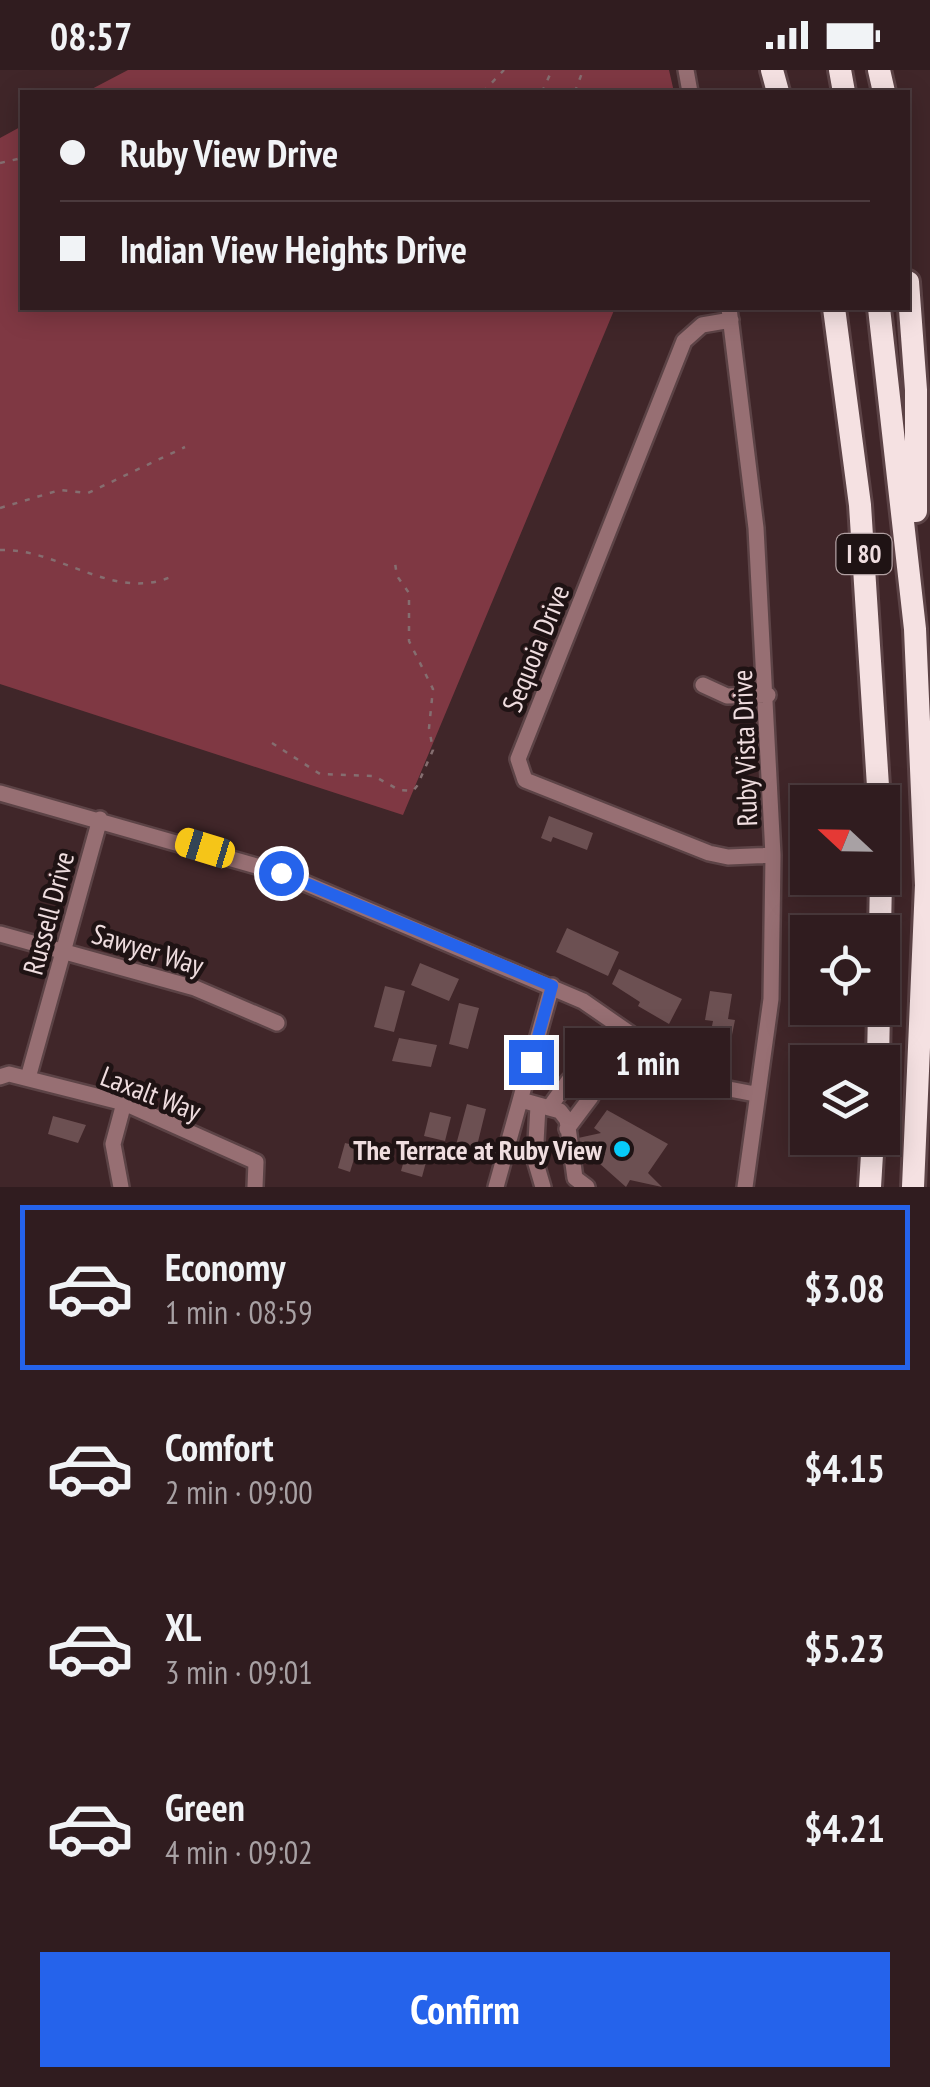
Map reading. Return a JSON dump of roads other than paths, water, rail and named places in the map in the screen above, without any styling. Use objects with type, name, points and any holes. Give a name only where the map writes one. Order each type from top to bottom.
[{"type":"highway","points":[[910,309],[916,390],[915,629]]},
{"type":"highway","name":"I 80","points":[[834,310],[860,505],[878,785]]},
{"type":"highway","name":"I 80","points":[[879,310],[915,629],[926,884],[912,1187]]},
{"type":"highway","points":[[870,1187],[872,1155]]},
{"type":"street","name":"Ruby Vista Drive","points":[[730,314],[756,528],[768,695],[773,855],[770,999],[745,1187]]},
{"type":"street","name":"Sequoia Drive","points":[[730,314],[702,325],[684,341],[518,758],[518,770],[525,780],[709,853],[773,855]]},
{"type":"street","points":[[702,685],[727,696],[768,695]]},
{"type":"street","points":[[0,793],[281,873],[597,1008],[702,1084],[755,1094]]},
{"type":"street","name":"Russell Drive","points":[[28,1078],[100,819]]},
{"type":"street","name":"Sawyer Way","points":[[0,934],[195,988],[277,1023]]},
{"type":"street","points":[[496,1187],[552,986]]},
{"type":"street","name":"Laxalt Way","points":[[0,1077],[28,1078],[124,1103],[256,1162],[255,1187]]},
{"type":"street","points":[[543,1187],[535,1160],[543,1107],[569,1080],[591,1098],[568,1129]]},
{"type":"street","points":[[520,1100],[560,1111],[568,1129],[575,1178],[587,1187]]},
{"type":"street","points":[[121,1187],[114,1144],[124,1103]]},
{"type":"place","name":"The Terrace at Ruby View","points":[[622,1149]]}]
